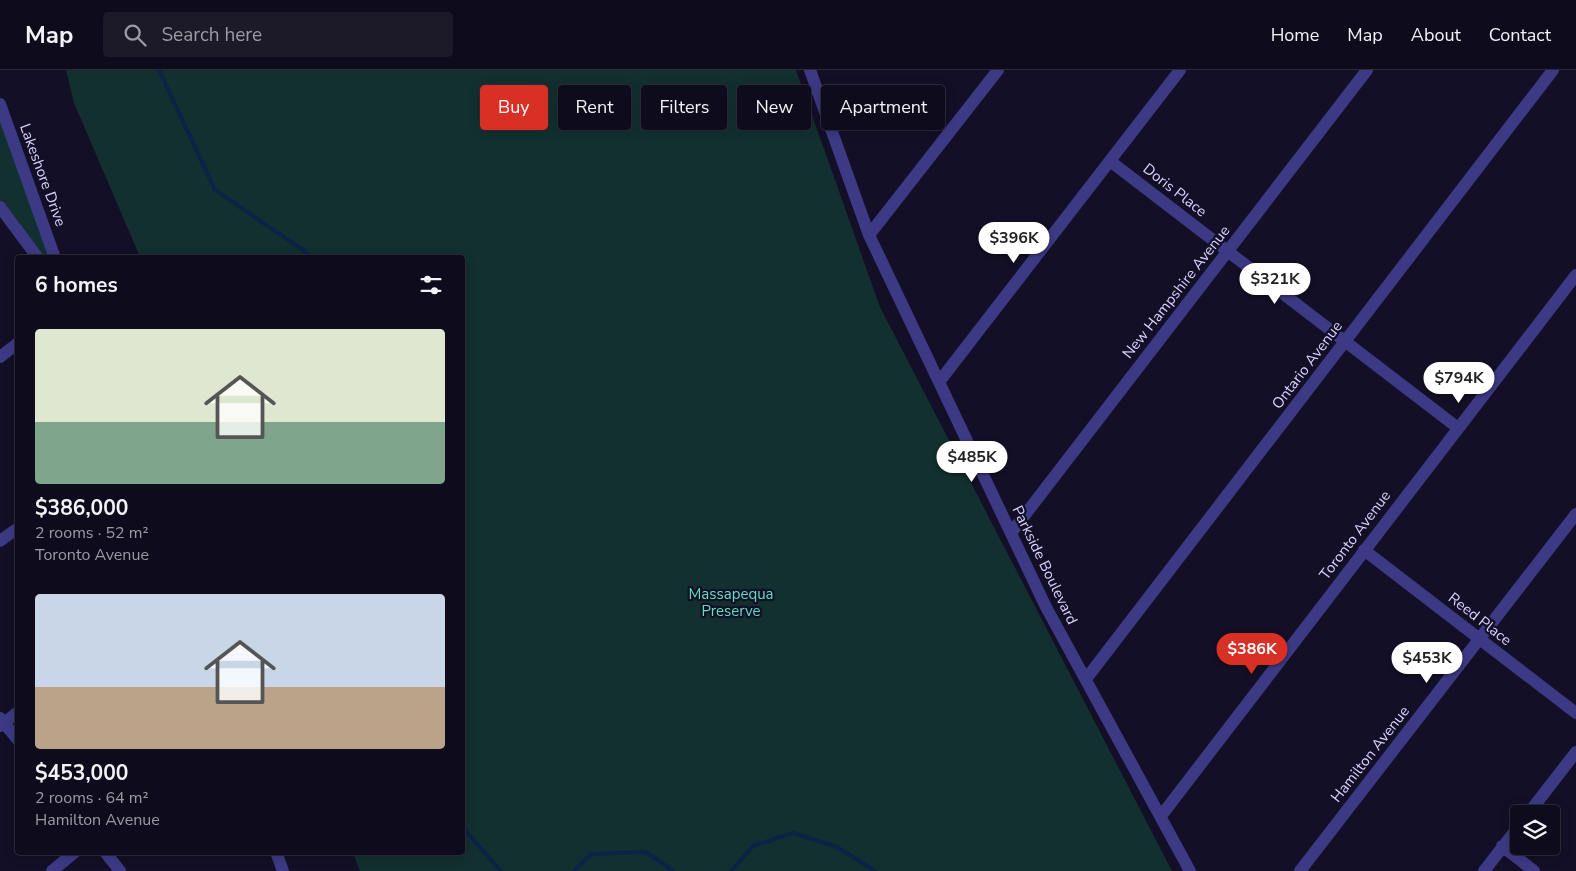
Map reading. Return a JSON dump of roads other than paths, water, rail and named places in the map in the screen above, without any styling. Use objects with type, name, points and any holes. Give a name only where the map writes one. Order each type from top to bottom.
[{"type":"street","points":[[870,235],[998,70]]},
{"type":"street","points":[[939,382],[1180,70]]},
{"type":"street","name":"New Hampshire Avenue","points":[[1011,533],[1367,70]]},
{"type":"street","name":"Ontario Avenue","points":[[1086,679],[1553,70]]},
{"type":"street","name":"Parkside Boulevard","points":[[813,72],[870,235],[939,382],[1046,606],[1190,871]]},
{"type":"street","name":"Lakeshore Drive","points":[[0,104],[54,255]]},
{"type":"street","name":"Doris Place","points":[[1110,161],[1458,428]]},
{"type":"street","points":[[0,208],[36,255]]},
{"type":"street","name":"Toronto Avenue","points":[[1161,816],[1576,275]]},
{"type":"street","points":[[0,357],[15,345]]},
{"type":"street","name":"Hamilton Avenue","points":[[1300,871],[1576,514]]},
{"type":"street","points":[[0,541],[15,530]]},
{"type":"street","name":"Reed Place","points":[[1364,550],[1576,713]]},
{"type":"street","points":[[15,714],[1,722],[15,737]]},
{"type":"street","points":[[1535,805],[1576,752]]},
{"type":"street","points":[[1484,871],[1510,837]]},
{"type":"street","points":[[1502,846],[1534,871]]},
{"type":"street","points":[[52,871],[71,855]]},
{"type":"street","points":[[107,855],[120,871]]},
{"type":"street","points":[[277,855],[283,871]]},
{"type":"waterway","points":[[159,70],[215,190],[308,255]]},
{"type":"waterway","points":[[465,830],[501,871]]},
{"type":"waterway","points":[[731,871],[753,846],[793,833],[837,847],[875,871]]},
{"type":"waterway","points":[[574,871],[591,854],[646,852],[673,871]]},
{"type":"park label","name":"Massapequa Preserve","points":[[731,602]]}]
